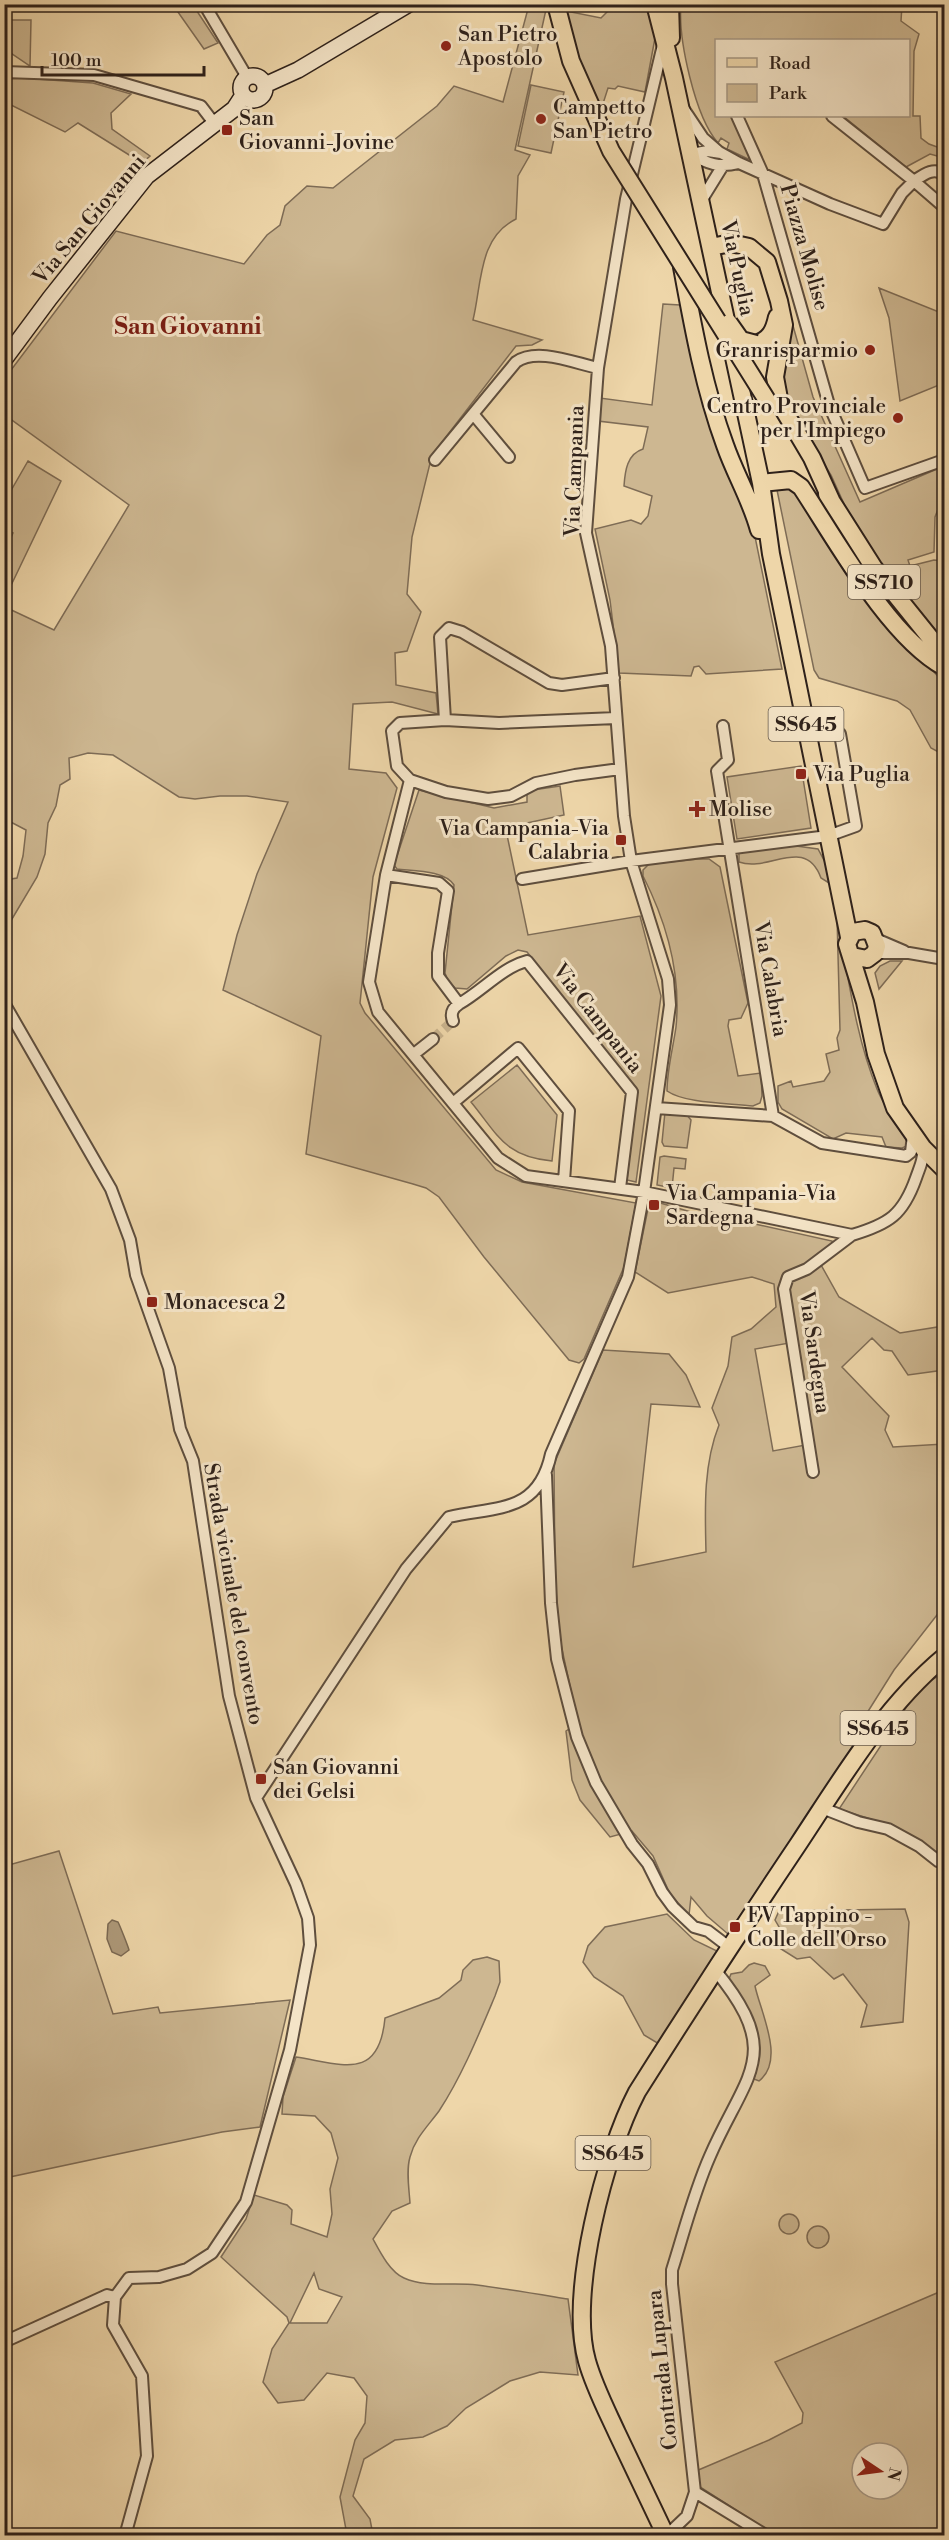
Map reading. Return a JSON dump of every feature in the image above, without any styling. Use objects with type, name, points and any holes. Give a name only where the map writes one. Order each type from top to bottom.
[{"type":"main road","points":[[265,85],[298,70],[409,4]]},
{"type":"main road","name":"SS710","points":[[556,4],[571,61],[611,151],[873,568],[945,655]]},
{"type":"main road","name":"Via Puglia","points":[[655,4],[680,103],[761,483],[771,554],[828,836],[842,894],[849,937],[847,944],[867,947]]},
{"type":"main road","points":[[670,4],[674,78]]},
{"type":"main road","points":[[256,76],[265,85],[266,90],[260,98],[251,100],[243,95],[241,86],[247,77],[256,76]]},
{"type":"main road","name":"Via San Giovanni","points":[[5,359],[50,298],[147,176],[234,108],[243,95]]},
{"type":"main road","points":[[711,248],[731,243],[749,247],[767,262],[784,325],[775,377],[780,404],[812,458],[832,502]]},
{"type":"main road","points":[[682,267],[708,295],[741,340],[756,344],[773,333],[779,301]]},
{"type":"main road","points":[[682,267],[713,408],[725,446],[754,511],[761,540],[771,554]]},
{"type":"main road","points":[[761,483],[791,480],[801,487],[858,576],[890,618],[928,658],[945,667]]},
{"type":"main road","name":"Via Puglia","points":[[842,894],[867,947],[865,1002],[876,1054],[888,1090],[895,1108],[918,1142],[945,1169]]},
{"type":"main road","name":"Via Puglia","points":[[888,1090],[926,1140],[945,1158]]},
{"type":"main road","name":"SS645","points":[[666,2535],[596,2388],[586,2360],[580,2312],[595,2219],[624,2117],[637,2092],[729,1947],[879,1725],[917,1680],[945,1657]]},
{"type":"street","points":[[204,4],[247,77]]},
{"type":"street","name":"Via Campania","points":[[546,1475],[551,1454],[628,1277],[657,1108],[670,1005],[668,979],[631,861],[624,816],[611,646],[586,532],[598,368],[622,216],[663,41]]},
{"type":"street","points":[[4,72],[94,75],[201,106],[214,123]]},
{"type":"street","points":[[652,91],[662,81],[674,78]]},
{"type":"street","name":"Piazza Molise","points":[[680,103],[704,138],[721,153],[739,164],[830,204],[883,224],[902,193],[914,181]]},
{"type":"street","name":"Piazza Molise","points":[[737,117],[764,174],[830,405],[865,488],[945,460]]},
{"type":"street","points":[[833,117],[945,207]]},
{"type":"street","points":[[691,154],[708,151],[721,153]]},
{"type":"street","points":[[691,154],[710,165],[722,167],[739,164]]},
{"type":"street","points":[[701,201],[722,167]]},
{"type":"street","points":[[914,181],[932,171],[941,171],[945,175]]},
{"type":"street","points":[[435,460],[516,362],[525,356],[537,355],[598,368]]},
{"type":"street","points":[[474,415],[509,457]]},
{"type":"street","points":[[445,720],[440,637],[448,628],[462,632],[549,683],[562,685],[614,678]]},
{"type":"street","points":[[616,718],[500,723],[445,720],[400,723],[392,731],[397,766],[410,780],[446,792],[488,799],[510,796],[536,783],[620,769]]},
{"type":"street","points":[[522,879],[631,861],[828,836],[856,826],[840,734],[805,720]]},
{"type":"street","name":"Via Calabria","points":[[723,726],[728,760],[717,771],[728,849],[774,1116]]},
{"type":"street","points":[[410,780],[386,875],[369,982],[378,1012],[498,1158],[526,1176],[644,1192]]},
{"type":"street","points":[[386,875],[439,883],[448,891],[438,953],[438,976],[459,1004],[454,1007],[451,1016],[453,1021]]},
{"type":"street","points":[[867,947],[945,959]]},
{"type":"street","name":"Via Campania","points":[[459,1004],[477,994],[517,963],[527,961],[632,1092],[620,1188]]},
{"type":"street","name":"Strada vicinale del convento","points":[[4,1003],[111,1189],[130,1240],[136,1275],[170,1368],[180,1429],[193,1461],[229,1696],[256,1798],[296,1884],[308,1918],[310,1944],[287,2061],[246,2202],[212,2253],[187,2269],[159,2277],[129,2278],[115,2297]]},
{"type":"street","points":[[414,1054],[433,1039]]},
{"type":"street","points":[[453,1103],[518,1048],[569,1111],[564,1181]]},
{"type":"street","points":[[657,1108],[774,1116],[822,1143],[906,1156],[918,1142],[919,1135],[909,1119]]},
{"type":"street","name":"Via Sardegna","points":[[917,1176],[918,1142]]},
{"type":"street","name":"Via Sardegna","points":[[813,1472],[784,1289],[788,1277],[807,1269],[852,1235],[882,1226],[900,1211],[910,1194],[923,1159],[918,1142]]},
{"type":"street","points":[[917,1176],[930,1162],[945,1169]]},
{"type":"street","name":"Via Sardegna","points":[[644,1192],[852,1235]]},
{"type":"street","points":[[256,1798],[406,1569],[449,1517],[496,1510],[520,1501],[546,1475]]},
{"type":"street","points":[[546,1475],[550,1603],[557,1659],[577,1737],[596,1783],[632,1844],[648,1864],[662,1892],[694,1927],[708,1931],[729,1947]]},
{"type":"street","points":[[822,1808],[858,1822],[888,1829],[919,1846],[938,1861],[945,1863]]},
{"type":"street","name":"Contrada Lupara","points":[[695,2492],[672,2270],[709,2158],[745,2089],[754,2060],[750,2026],[744,2011],[737,1997],[715,1970]]},
{"type":"street","points":[[4,2342],[107,2295],[115,2297],[114,2325],[142,2376],[147,2456],[125,2535]]},
{"type":"street","points":[[666,2535],[687,2516],[695,2492],[767,2535]]},
{"type":"green space","points":[[173,5],[193,5],[218,43],[204,49]]},
{"type":"green space","points":[[529,5],[547,5],[515,150],[530,155],[518,176],[516,219],[504,227],[488,250],[473,320],[542,340],[532,345],[516,346],[432,455],[412,537],[407,594],[421,612],[407,651],[395,653],[396,685],[436,693],[438,714],[392,702],[353,704],[349,769],[386,773],[397,788],[373,877],[360,1003],[365,1013],[496,1170],[522,1182],[636,1203],[624,1267],[584,1359],[579,1363],[569,1360],[484,1257],[439,1197],[426,1188],[306,1154],[321,1036],[223,990],[237,935],[257,874],[288,802],[247,796],[195,799],[179,797],[113,755],[88,753],[69,758],[70,779],[60,785],[56,806],[48,823],[45,854],[37,877],[9,924],[5,914],[5,880],[17,878],[23,856],[26,830],[5,819],[5,607],[54,630],[129,505],[5,415],[5,378],[116,231],[244,264],[267,235],[280,225],[285,206],[307,186],[333,188],[437,106],[454,86],[503,102]]},
{"type":"green space","points":[[614,5],[648,5],[655,38],[645,92],[618,86],[615,89],[608,88],[600,113],[551,8],[601,18]]},
{"type":"green space","points":[[681,5],[902,5],[901,21],[919,34],[914,51],[913,116],[920,116],[921,138],[940,148],[941,157],[930,154],[906,167],[844,117],[910,117],[910,39],[715,39],[715,117],[731,117],[750,155],[748,159],[727,149],[729,143],[721,138],[718,143],[710,131],[695,97],[685,57]]},
{"type":"green space","points":[[5,20],[31,20],[30,66],[5,49]]},
{"type":"green space","points":[[5,79],[93,83],[131,94],[111,113],[112,129],[150,156],[142,163],[78,123],[65,132],[5,102]]},
{"type":"green space","name":"Campetto San Pietro","points":[[531,85],[564,92],[551,153],[518,146]]},
{"type":"green space","points":[[879,288],[944,314],[944,383],[900,401],[889,318]]},
{"type":"green space","points":[[663,304],[680,305],[751,517],[782,669],[706,674],[699,666],[694,667],[691,676],[619,673],[610,600],[595,529],[631,520],[641,524],[648,516],[652,496],[624,486],[630,459],[643,449],[648,427],[598,421],[600,398],[652,405]]},
{"type":"green space","points":[[790,315],[813,397],[860,502],[944,466],[944,494],[935,517],[934,552],[908,560],[910,566],[934,560],[942,561],[944,564],[944,640],[887,574],[845,506],[831,475],[788,407],[780,381]]},
{"type":"green space","points":[[28,461],[61,481],[5,598],[5,541],[9,542],[13,533],[5,530],[5,501]]},
{"type":"green space","points":[[789,487],[800,496],[805,509],[850,580],[944,683],[944,755],[931,748],[910,710],[897,701],[819,678],[814,670],[777,490]]},
{"type":"green space","points":[[801,766],[811,828],[737,839],[727,777]]},
{"type":"green space","points":[[560,786],[564,815],[509,827],[507,835],[528,935],[640,916],[661,996],[636,1182],[627,1180],[636,1090],[527,952],[518,950],[506,956],[467,989],[455,988],[448,981],[445,973],[454,885],[444,876],[397,869],[394,865],[419,790],[494,808],[527,802],[527,794],[533,790]]},
{"type":"green space","points":[[789,845],[818,849],[826,864],[829,883],[821,878],[814,865],[806,859],[796,857],[750,864],[739,862],[739,853]]},
{"type":"green space","points":[[709,859],[720,867],[748,1003],[741,1018],[729,1020],[728,1026],[738,1076],[761,1073],[762,1096],[760,1103],[753,1106],[696,1101],[667,1091],[676,1027],[674,969],[665,931],[643,876],[643,870],[649,864]]},
{"type":"green space","points":[[837,917],[863,1047],[880,1096],[908,1141],[907,1146],[902,1148],[886,1147],[882,1137],[846,1133],[833,1139],[782,1109],[778,1102],[778,1086],[791,1081],[793,1087],[824,1081],[830,1072],[826,1054],[839,1050],[837,1038],[840,1030]]},
{"type":"green space","points":[[890,961],[902,961],[879,989],[875,973],[880,966]]},
{"type":"green space","points":[[517,1065],[557,1115],[552,1161],[523,1155],[513,1149],[496,1134],[471,1102]]},
{"type":"green space","points":[[665,1112],[686,1114],[691,1120],[687,1148],[664,1146],[662,1142]]},
{"type":"green space","points":[[660,1157],[686,1159],[685,1169],[674,1168],[672,1188],[657,1185]]},
{"type":"green space","points":[[657,1202],[718,1220],[723,1217],[832,1241],[832,1245],[816,1256],[839,1297],[900,1333],[944,1326],[944,1370],[908,1375],[892,1351],[884,1350],[872,1338],[842,1367],[889,1416],[885,1430],[893,1447],[944,1444],[944,1606],[894,1670],[867,1713],[869,1722],[728,1934],[707,1916],[691,1897],[689,1915],[670,1894],[653,1856],[632,1831],[610,1837],[580,1800],[572,1780],[566,1731],[578,1723],[560,1640],[555,1579],[554,1464],[603,1350],[669,1354],[686,1375],[700,1407],[651,1404],[633,1567],[706,1552],[705,1504],[708,1472],[719,1425],[712,1408],[728,1366],[732,1337],[751,1329],[776,1307],[774,1284],[752,1277],[668,1293],[635,1272],[649,1204]],"holes":[[[789,1343],[806,1445],[773,1451],[755,1349]]]},
{"type":"green space","points":[[944,1672],[944,1857],[886,1824],[839,1809],[911,1700],[924,1685]]},
{"type":"green space","points":[[59,1851],[113,2014],[158,2007],[160,2013],[290,2000],[260,2127],[222,2132],[5,2178],[5,1866]]},
{"type":"green space","points":[[905,1909],[909,1922],[903,2022],[861,2027],[867,2005],[843,1974],[834,1979],[810,1957],[797,1959],[778,1947],[779,1927],[775,1920],[779,1911]]},
{"type":"green space","points":[[667,1914],[694,1940],[717,1951],[659,2044],[644,2035],[623,1996],[594,1977],[583,1962],[588,1946],[605,1927]]},
{"type":"green space","points":[[487,1957],[499,1961],[500,1982],[495,1996],[455,2084],[412,2150],[408,2168],[410,2203],[392,2211],[373,2239],[394,2271],[412,2281],[430,2284],[477,2285],[568,2299],[578,2375],[540,2372],[510,2381],[466,2408],[447,2426],[423,2437],[395,2440],[364,2459],[353,2496],[370,2519],[373,2535],[347,2535],[340,2497],[355,2440],[365,2423],[367,2396],[354,2378],[327,2373],[304,2400],[278,2403],[263,2382],[272,2349],[289,2323],[287,2317],[221,2257],[246,2219],[254,2195],[287,2205],[292,2210],[291,2224],[327,2237],[332,2214],[330,2189],[338,2158],[331,2133],[315,2116],[282,2114],[283,2097],[296,2057],[343,2065],[366,2060],[375,2052],[381,2038],[385,2018],[439,1998],[461,1980],[463,1970],[473,1960]],"holes":[[[314,2273],[319,2289],[342,2297],[327,2323],[290,2323]]]},
{"type":"green space","points":[[754,1963],[765,1966],[770,1975],[755,1986],[771,2048],[767,2072],[759,2081],[754,2079],[759,2061],[759,2040],[748,2013],[729,1979],[731,1974],[742,1972]]},
{"type":"green space","points":[[789,2214],[796,2217],[799,2224],[796,2231],[789,2234],[782,2231],[779,2224],[782,2217]]},
{"type":"green space","points":[[818,2226],[826,2229],[829,2237],[826,2245],[818,2248],[810,2245],[807,2237],[810,2229]]},
{"type":"green space","points":[[944,2290],[944,2535],[775,2535],[700,2487],[696,2471],[769,2440],[802,2423],[803,2413],[775,2362]]},
{"type":"shaded area","points":[[112,1920],[118,1922],[129,1950],[121,1956],[112,1952],[107,1939],[108,1924]]},
{"type":"tunnel","points":[[433,1039],[453,1021]]},
{"type":"place","name":"San Pietro Apostolo","points":[[446,46]]},
{"type":"place","name":"Campetto San Pietro","points":[[541,119]]},
{"type":"place","name":"San Giovanni-Jovine","points":[[227,130]]},
{"type":"place","name":"Granrisparmio","points":[[870,350]]},
{"type":"place","name":"Centro Provinciale per l'Impiego","points":[[898,418]]},
{"type":"place","name":"Via Puglia","points":[[801,774]]},
{"type":"place","name":"Molise","points":[[697,809]]},
{"type":"place","name":"Via Campania-Via Calabria","points":[[621,840]]},
{"type":"place","name":"Via Campania-Via Sardegna","points":[[654,1205]]},
{"type":"place","name":"Monacesca 2","points":[[152,1302]]},
{"type":"place","name":"San Giovanni dei Gelsi","points":[[261,1779]]},
{"type":"place","name":"FV Tappino - Colle dell'Orso","points":[[735,1927]]},
{"type":"district","name":"San Giovanni","points":[[188,326]]}]
